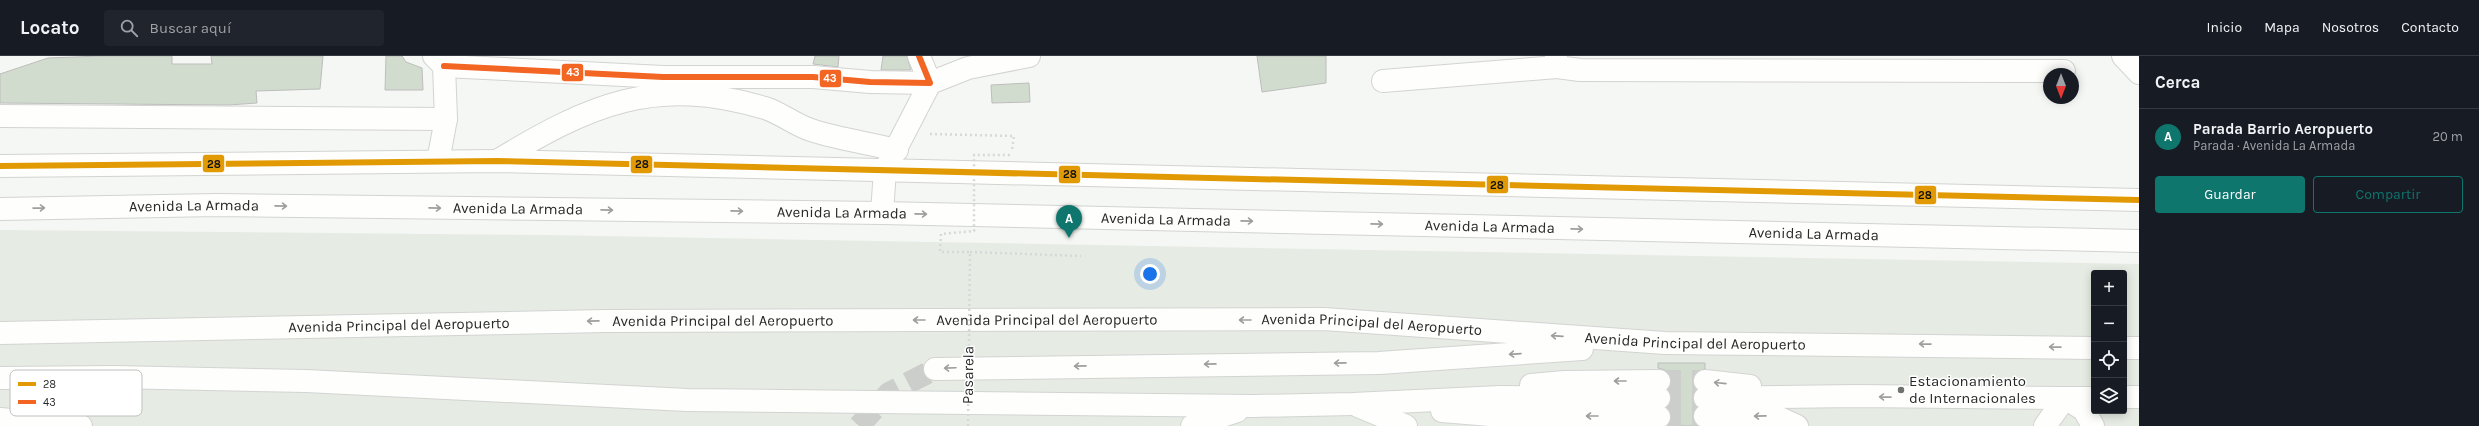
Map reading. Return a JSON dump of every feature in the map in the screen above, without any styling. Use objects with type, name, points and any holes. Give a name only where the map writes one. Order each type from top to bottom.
[{"type":"main road","points":[[882,213],[885,170],[930,83],[919,56]]},
{"type":"main road","points":[[438,161],[446,119],[439,61],[663,76],[813,76],[870,82],[930,83],[968,68],[1029,56]]},
{"type":"main road","points":[[2123,56],[2139,73]]},
{"type":"main road","points":[[1383,81],[1556,61],[1580,70],[2043,71]]},
{"type":"main road","points":[[497,162],[550,129],[576,118],[621,101],[663,94],[694,93],[725,98],[766,108],[810,130],[900,141]]},
{"type":"main road","points":[[0,116],[446,119]]},
{"type":"main road","points":[[0,166],[438,161],[885,170],[2139,200]]},
{"type":"main road","name":"Avenida La Armada","points":[[0,209],[217,205],[882,213],[2139,241]]},
{"type":"main road","name":"Avenida Principal del Aeropuerto","points":[[0,333],[605,321],[1324,320],[1665,343],[2091,348]]},
{"type":"main road","points":[[935,369],[1379,363],[1665,343]]},
{"type":"main road","points":[[2127,348],[2139,348]]},
{"type":"main road","points":[[0,378],[10,378]]},
{"type":"main road","points":[[142,378],[306,381],[687,400],[1253,406],[1353,404],[1564,382],[1658,399],[1502,416],[1353,404]]},
{"type":"main road","points":[[1797,426],[1773,416],[1705,399],[1856,396],[2091,398]]},
{"type":"main road","points":[[2127,398],[2139,397]]},
{"type":"main road","points":[[2045,426],[2065,398]]},
{"type":"main road","points":[[2065,398],[2084,410],[2093,426]]},
{"type":"main road","points":[[1353,404],[1406,426]]},
{"type":"main road","points":[[1353,404],[1483,426]]},
{"type":"main road","points":[[1192,426],[1253,406]]},
{"type":"main road","points":[[0,419],[81,426]]},
{"type":"path","points":[[900,141],[1014,136],[1012,155],[974,155],[974,231],[941,234],[940,252],[1081,256]]},
{"type":"path","name":"Pasarela","points":[[968,426],[970,252]]},
{"type":"shaded area","points":[[0,230],[548,235],[2139,264],[2139,426],[0,426]]},
{"type":"building","points":[[172,56],[172,64],[212,64],[211,56],[323,56],[320,89],[256,91],[257,103],[229,105],[0,103],[0,74],[48,58]]},
{"type":"building","points":[[386,56],[402,56],[406,62],[422,68],[423,90],[385,90]]},
{"type":"building","points":[[815,56],[839,56],[838,67],[813,64]]},
{"type":"building","points":[[883,56],[907,56],[911,70],[881,70]]},
{"type":"building","points":[[1257,56],[1326,56],[1326,83],[1262,92]]},
{"type":"building","points":[[1029,83],[1030,102],[992,103],[991,85]]},
{"type":"building","points":[[1658,363],[1705,363],[1705,369],[1695,373],[1693,380],[1696,390],[1693,399],[1697,407],[1693,417],[1698,426],[1667,426],[1671,417],[1667,407],[1671,398],[1668,390],[1671,380],[1665,370],[1658,368]]},
{"type":"tunnel","points":[[859,426],[889,393],[935,369]]},
{"type":"tunnel","points":[[1659,381],[1705,381]]},
{"type":"tunnel","points":[[1659,398],[1705,398]]},
{"type":"tunnel","points":[[1659,417],[1705,416]]},
{"type":"transit line","name":"43","points":[[444,66],[663,77],[813,77],[870,82],[930,83],[919,56]]},
{"type":"transit line","name":"28","points":[[0,166],[497,161],[2139,200]]},
{"type":"place","name":"Parada Barrio Aeropuerto","points":[[1069,238]]},
{"type":"place","name":"Estacionamiento de Internacionales","points":[[1901,390]]}]
